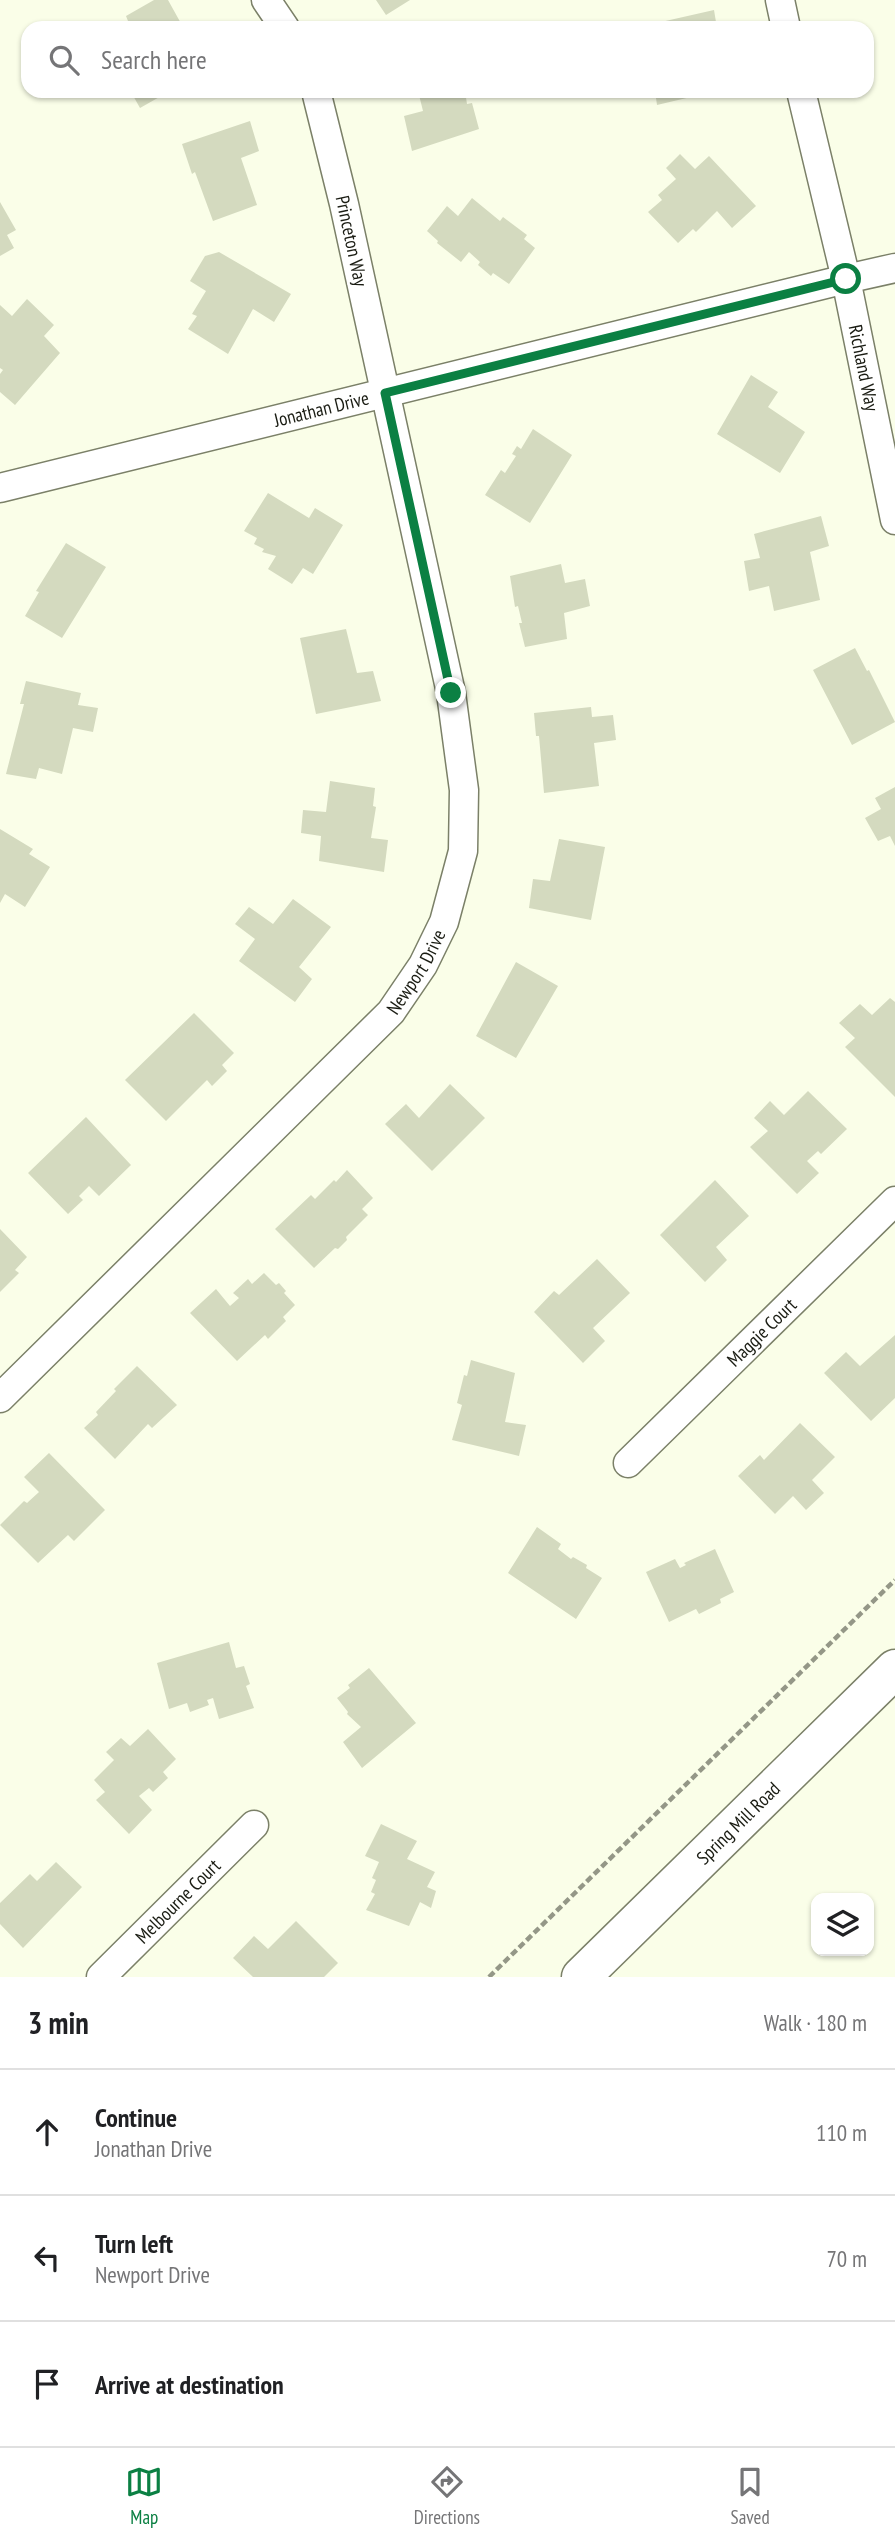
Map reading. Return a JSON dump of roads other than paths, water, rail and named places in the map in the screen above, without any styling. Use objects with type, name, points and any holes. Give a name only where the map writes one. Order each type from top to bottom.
[{"type":"street","points":[[266,0],[280,21]]},
{"type":"street","points":[[780,0],[784,21]]},
{"type":"street","name":"Princeton Way","points":[[318,98],[385,393]]},
{"type":"street","name":"Richland Way","points":[[803,98],[846,279],[895,520]]},
{"type":"street","name":"Jonathan Drive","points":[[0,488],[895,268]]},
{"type":"street","name":"Newport Drive","points":[[0,1398],[391,1012],[423,965],[444,922],[463,851],[464,790],[460,747],[451,693],[385,393]]},
{"type":"street","name":"Maggie Court","points":[[628,1463],[895,1200]]},
{"type":"street","name":"Spring Mill Road","points":[[581,1977],[895,1669]]},
{"type":"street","name":"Melbourne Court","points":[[101,1977],[254,1825]]}]
